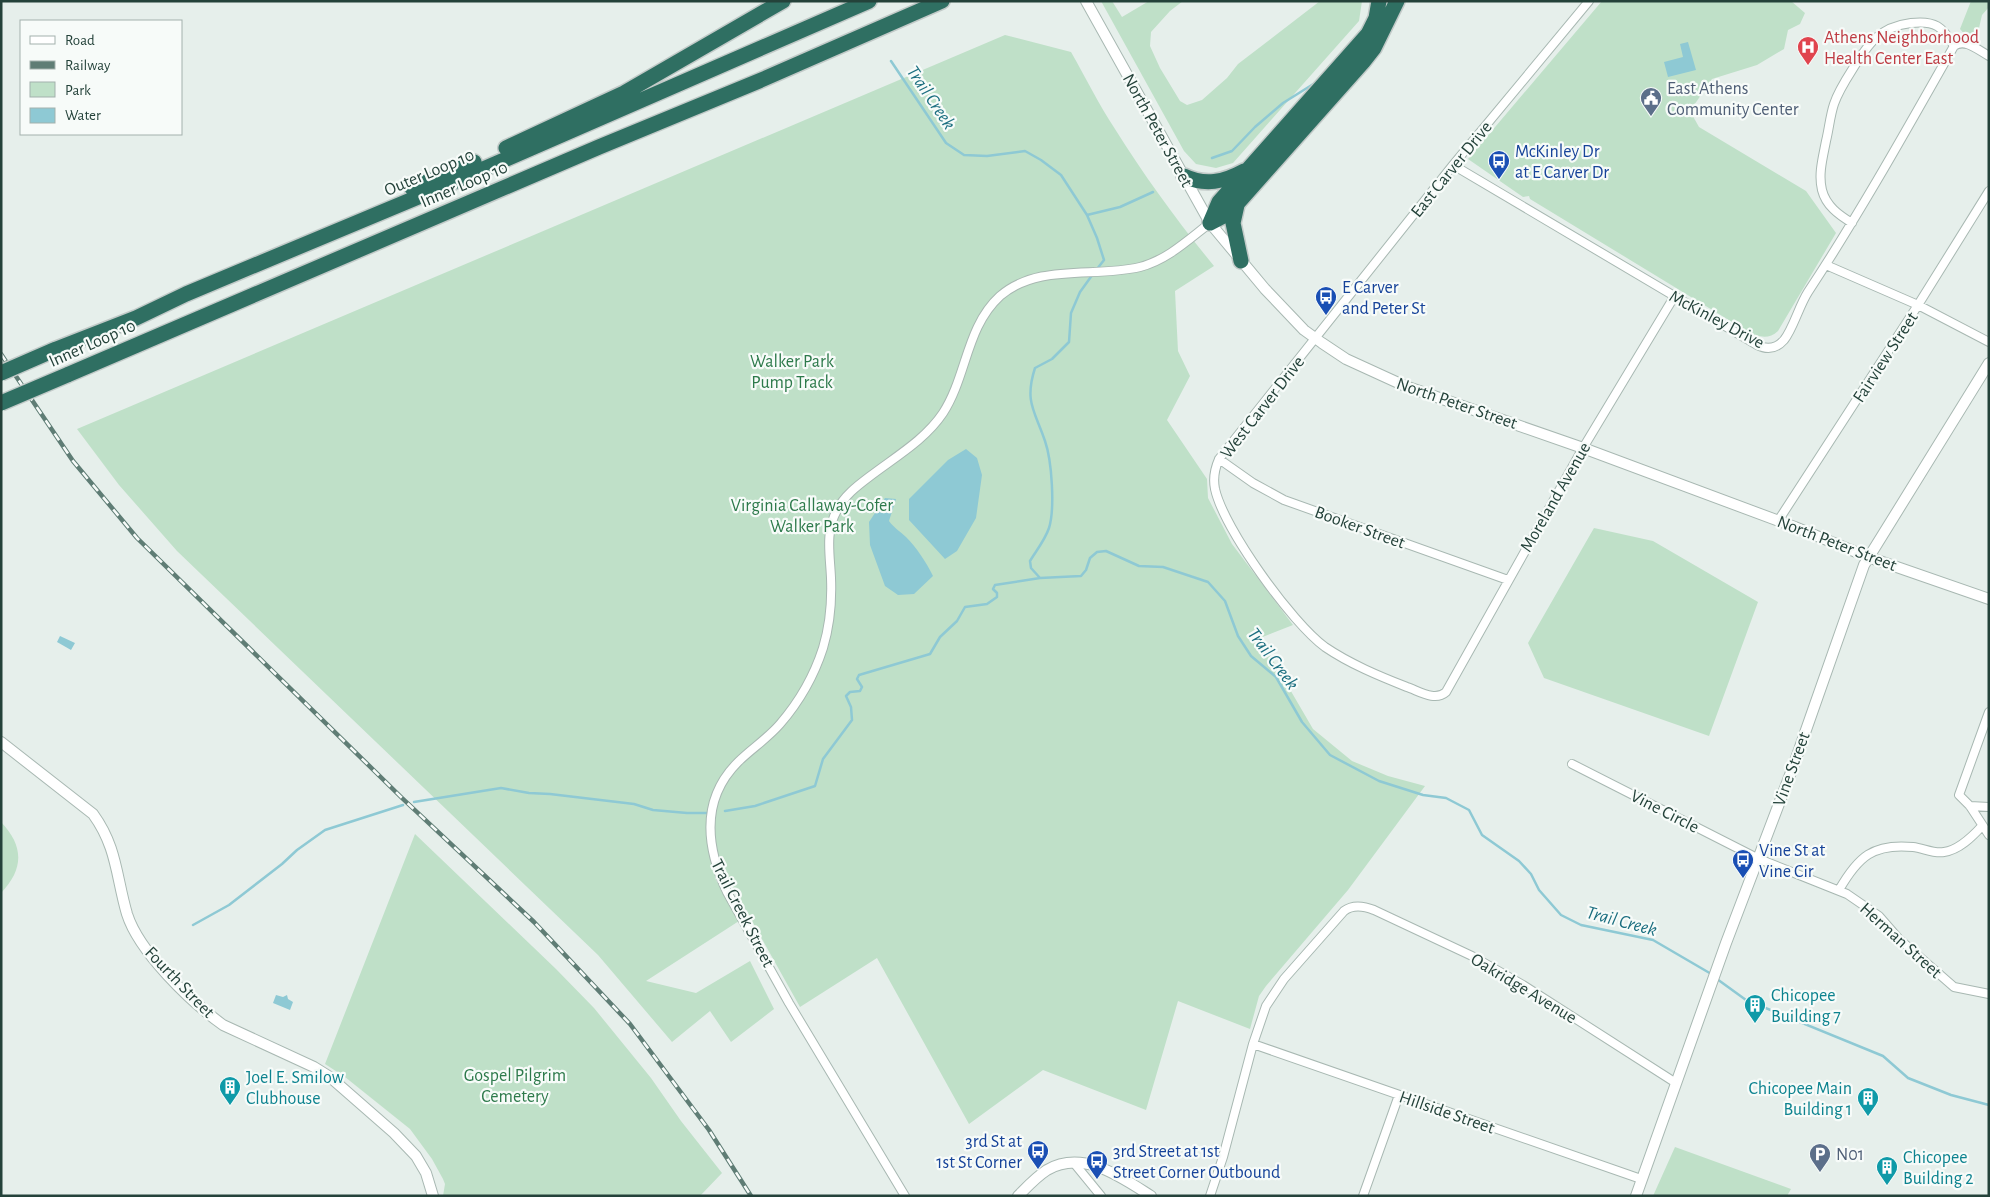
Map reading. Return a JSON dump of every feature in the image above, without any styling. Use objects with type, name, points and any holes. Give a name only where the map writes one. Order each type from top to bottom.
[{"type":"highway","points":[[374,215],[410,189],[522,141],[624,92],[782,1]]},
{"type":"highway","name":"Outer Loop 10","points":[[1,373],[136,318],[186,294],[374,215],[869,1]]},
{"type":"highway","name":"Inner Loop 10","points":[[1,403],[599,147],[759,82],[942,1]]},
{"type":"highway","points":[[1210,223],[1219,202],[1368,34],[1376,18],[1379,1]]},
{"type":"highway","points":[[1210,223],[1229,213],[1237,205],[1374,48],[1397,1]]},
{"type":"highway","points":[[1184,176],[1195,181],[1214,182],[1231,178],[1250,168]]},
{"type":"highway","points":[[1237,205],[1233,223],[1241,260]]},
{"type":"street","name":"North Peter Street","points":[[1086,1],[1210,223],[1283,309],[1316,339],[1346,359],[1405,386],[1583,448],[1868,557],[1989,599]]},
{"type":"street","name":"East Carver Drive","points":[[1316,339],[1453,165],[1589,1]]},
{"type":"street","points":[[1852,223],[1840,216],[1826,200],[1820,177],[1831,115],[1840,91],[1864,51],[1873,40],[1892,28],[1912,23],[1931,24],[1944,30],[1954,46],[1962,42],[1989,56]]},
{"type":"street","name":"McKinley Drive","points":[[1453,165],[1757,345],[1769,348],[1777,346],[1785,338],[1801,302],[1852,223],[1954,46]]},
{"type":"street","name":"Fairview Street","points":[[1778,521],[1918,305],[1989,191]]},
{"type":"street","name":"Trail Creek Street","points":[[905,1196],[789,1003],[719,874],[711,848],[710,834],[712,814],[717,796],[729,772],[796,705],[818,664],[824,646],[830,613],[831,578],[828,546],[829,533],[837,510],[853,489],[914,444],[943,412],[961,376],[976,328],[986,312],[1000,296],[1022,283],[1040,277],[1122,270],[1138,267],[1166,257],[1210,223]]},
{"type":"street","points":[[1826,264],[1918,305],[1989,342]]},
{"type":"street","name":"Moreland Avenue","points":[[1439,697],[1446,692],[1583,448],[1674,296]]},
{"type":"street","name":"West Carver Drive","points":[[1316,339],[1255,411],[1219,459],[1214,481],[1216,490],[1224,511],[1254,564],[1302,625],[1325,646],[1346,659],[1383,677],[1439,697]]},
{"type":"street","name":"Vine Street","points":[[1636,1196],[1868,557],[1989,363]]},
{"type":"street","name":"Booker Street","points":[[1219,459],[1253,483],[1284,500],[1508,580]]},
{"type":"street","points":[[1989,712],[1959,795],[1970,806],[1989,834]]},
{"type":"street","name":"Fourth Street","points":[[1,742],[93,814],[111,846],[127,913],[133,929],[149,954],[182,989],[223,1025],[314,1067],[330,1077],[394,1133],[416,1156],[426,1173],[433,1196]]},
{"type":"street","name":"Vine Circle","points":[[1572,764],[1759,859]]},
{"type":"street","points":[[1970,806],[1989,807]]},
{"type":"street","points":[[1839,890],[1846,878],[1865,855],[1876,850],[1914,847],[1944,852],[1969,840],[1982,826]]},
{"type":"street","name":"Herman Street","points":[[1759,859],[1839,890],[1879,916],[1899,939],[1954,986],[1989,994]]},
{"type":"street","name":"Oakridge Avenue","points":[[1253,1044],[1266,1006],[1284,979],[1344,911],[1353,906],[1366,907],[1472,956],[1523,985],[1676,1083]]},
{"type":"street","points":[[1210,1196],[1223,1157],[1253,1044]]},
{"type":"street","name":"Hillside Street","points":[[1253,1044],[1641,1179]]},
{"type":"street","points":[[1364,1196],[1399,1095]]},
{"type":"street","points":[[1074,1162],[1101,1196]]},
{"type":"street","points":[[1018,1196],[1047,1170],[1058,1165],[1074,1162],[1101,1167],[1151,1196]]},
{"type":"green space","points":[[1101,1],[1112,1],[1122,17],[1149,1],[1183,1],[1170,11],[1151,32],[1150,46],[1160,68],[1180,101],[1187,105],[1202,100],[1227,78],[1238,64],[1320,1],[1362,1],[1359,21],[1233,163],[1216,168],[1196,164],[1184,151]]},
{"type":"green space","points":[[1602,1],[1791,1],[1805,13],[1800,24],[1788,30],[1784,49],[1757,65],[1712,79],[1690,111],[1699,127],[1806,191],[1836,233],[1778,331],[1772,335],[1767,337],[1755,335],[1743,329],[1530,199],[1529,196],[1523,197],[1468,159]]},
{"type":"green space","points":[[1971,1],[1989,1],[1989,7],[1982,15],[1976,41],[1965,35],[1960,29]]},
{"type":"green space","name":"Virginia Callaway-Cofer Walker Park","points":[[1005,35],[1071,52],[1103,110],[1138,164],[1214,266],[1175,291],[1178,351],[1190,376],[1167,420],[1207,479],[1208,498],[1232,544],[1293,625],[1260,638],[1313,729],[1352,761],[1388,776],[1425,786],[1348,890],[1266,986],[1259,996],[1250,1029],[1178,1001],[1146,1110],[1043,1070],[969,1124],[877,958],[800,1007],[725,873],[715,878],[739,921],[646,981],[696,993],[750,961],[774,1009],[731,1042],[710,1011],[672,1042],[598,955],[177,551],[119,485],[77,429]]},
{"type":"green space","points":[[1594,528],[1653,541],[1758,602],[1709,736],[1544,678],[1528,643]]},
{"type":"green space","points":[[1,822],[14,840],[18,858],[14,875],[1,893]]},
{"type":"green space","name":"Gospel Pilgrim Cemetery","points":[[415,834],[594,1008],[651,1078],[681,1121],[722,1173],[700,1196],[443,1196],[445,1184],[443,1179],[432,1159],[410,1129],[345,1077],[325,1064]]},
{"type":"green space","points":[[1675,1147],[1791,1189],[1787,1196],[1653,1196]]},
{"type":"water","points":[[1688,42],[1696,70],[1668,77],[1664,62],[1683,57],[1680,44]]},
{"type":"water","points":[[966,449],[977,458],[982,475],[976,518],[957,551],[945,559],[909,520],[909,499],[948,460]]},
{"type":"water","points":[[885,498],[896,499],[889,521],[914,546],[933,576],[914,594],[898,595],[885,586],[870,545],[869,522]]},
{"type":"water","points":[[60,636],[75,643],[71,650],[57,642]]},
{"type":"water","points":[[276,995],[283,997],[287,995],[288,999],[293,1002],[290,1010],[273,1003]]},
{"type":"waterway","name":"Trail Creek","points":[[891,61],[946,143],[964,155],[987,156],[1025,151],[1061,175],[1087,215],[1097,238],[1104,260],[1097,269]]},
{"type":"waterway","points":[[1212,158],[1232,151],[1255,127],[1283,103],[1315,83]]},
{"type":"waterway","points":[[1087,215],[1120,207],[1153,192]]},
{"type":"waterway","name":"Trail Creek","points":[[1040,578],[1031,568],[1030,561],[1049,528],[1052,509],[1052,485],[1045,441],[1032,406],[1032,380],[1035,368],[1052,359],[1069,342],[1071,313],[1080,292],[1093,274]]},
{"type":"waterway","name":"Trail Creek","points":[[725,811],[755,806],[815,786],[823,759],[852,720],[851,707],[846,696],[850,692],[860,691],[862,687],[857,679],[859,675],[930,654],[940,637],[957,621],[965,607],[987,604],[997,597],[997,593],[993,589],[995,585],[1040,578],[1081,576],[1086,570],[1090,558],[1097,552],[1106,551],[1139,566],[1163,567],[1208,582],[1225,601],[1238,636],[1251,656],[1276,677],[1302,722],[1330,755],[1379,781],[1423,795],[1446,798],[1469,810],[1482,835],[1519,861],[1531,874],[1539,890],[1561,915],[1581,925],[1653,940],[1713,975]]},
{"type":"waterway","points":[[414,802],[501,788],[529,793],[634,804],[653,810],[710,813]]},
{"type":"waterway","points":[[193,925],[229,905],[325,830],[403,805]]},
{"type":"waterway","name":"Trail Creek","points":[[1717,979],[1746,1000],[1883,1056],[1908,1078],[1951,1095],[1989,1105]]},
{"type":"railway","points":[[1,354],[73,461],[137,538],[402,798],[534,922],[630,1024],[709,1130],[751,1196]]},
{"type":"place","name":"Athens Neighborhood Health Center East","points":[[1808,66]]},
{"type":"place","name":"East Athens Community Center","points":[[1651,117]]},
{"type":"place","name":"McKinley Dr at E Carver Dr","points":[[1499,180]]},
{"type":"place","name":"E Carver and Peter St","points":[[1326,316]]},
{"type":"place","name":"Vine St at Vine Cir","points":[[1743,879]]},
{"type":"place","name":"Chicopee Building 7","points":[[1755,1024]]},
{"type":"place","name":"Joel E. Smilow Clubhouse","points":[[230,1106]]},
{"type":"place","name":"Chicopee Main Building 1","points":[[1868,1117]]},
{"type":"place","name":"3rd St at 1st St Corner","points":[[1038,1170]]},
{"type":"place","name":"N01","points":[[1820,1173]]},
{"type":"place","name":"3rd Street at 1st Street Corner Outbound","points":[[1097,1180]]},
{"type":"place","name":"Chicopee Building 2","points":[[1887,1186]]},
{"type":"park label","name":"Walker Park Pump Track","points":[[792,371]]}]
